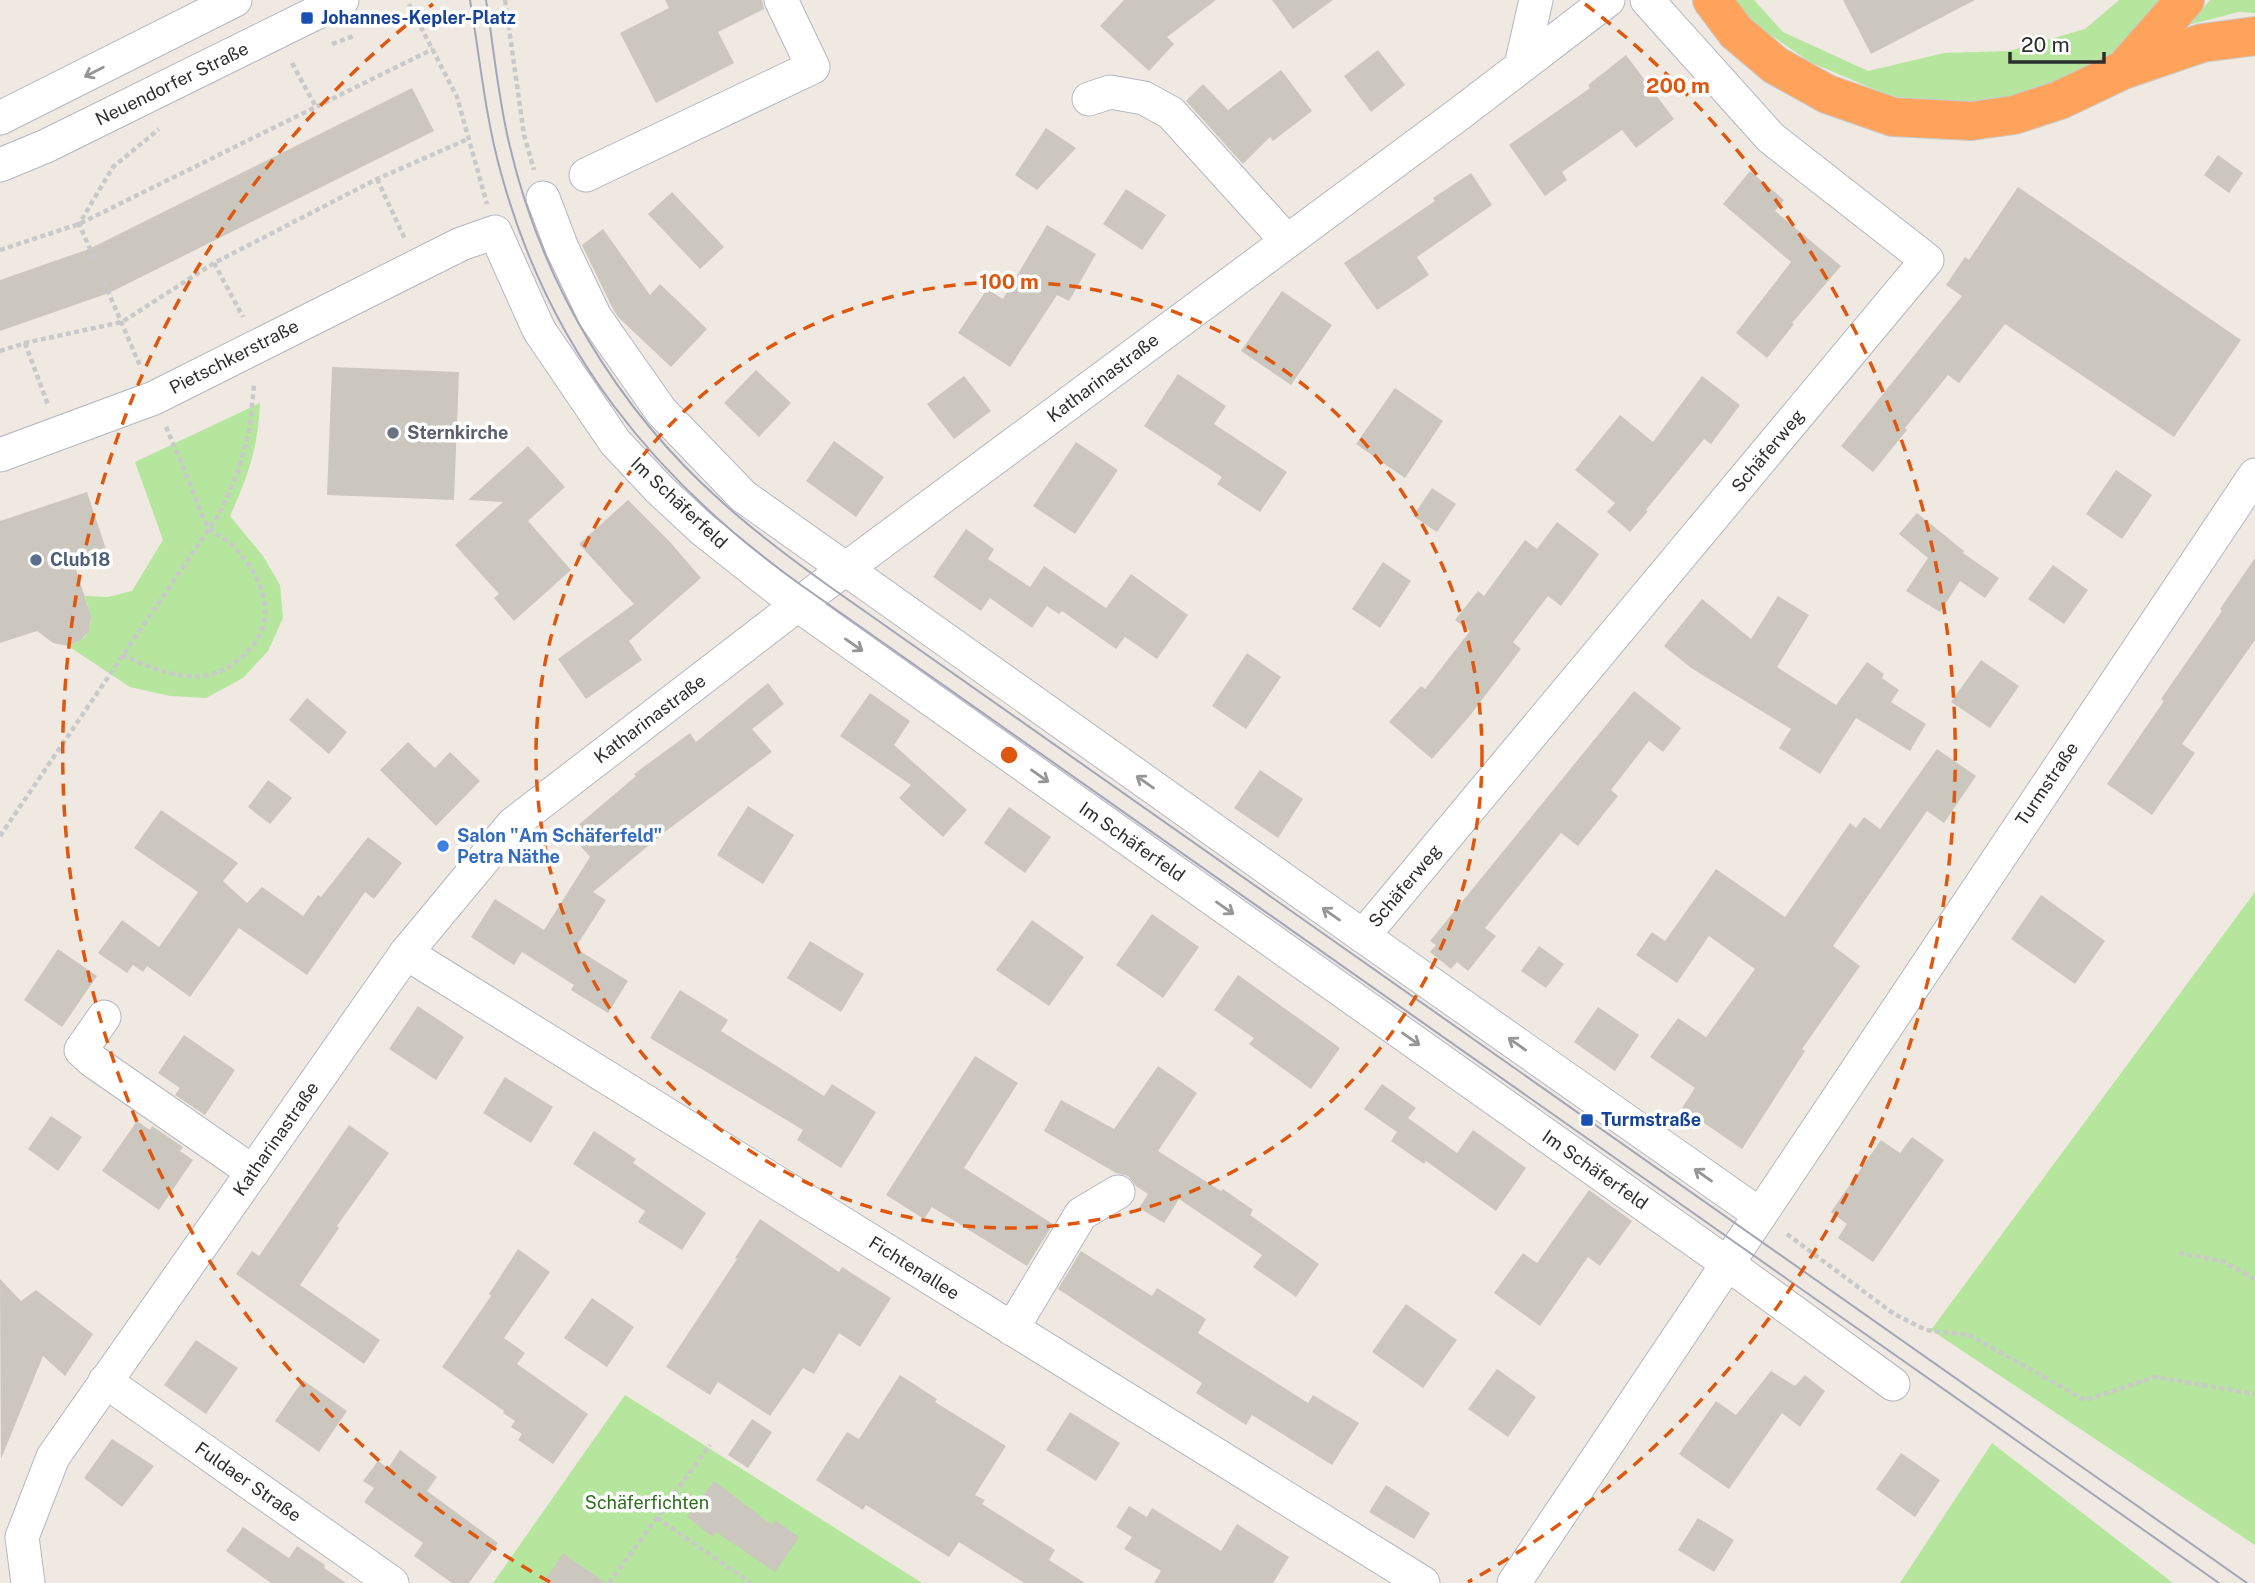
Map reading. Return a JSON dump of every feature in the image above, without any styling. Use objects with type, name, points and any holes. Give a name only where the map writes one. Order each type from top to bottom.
[{"type":"highway","points":[[1712,0],[1736,32],[1775,65],[1827,94],[1893,117],[1971,121],[2014,114],[2060,100],[2123,70],[2202,43],[2255,36]]},
{"type":"highway","points":[[2123,70],[2185,0]]},
{"type":"street","points":[[0,118],[235,0]]},
{"type":"street","name":"Neuendorfer Straße","points":[[0,165],[46,146],[342,0]]},
{"type":"street","points":[[586,175],[814,66],[781,0]]},
{"type":"street","points":[[1521,66],[1536,0]]},
{"type":"street","name":"Katharinastraße","points":[[28,1583],[11,1532],[53,1457],[406,953],[513,824],[798,605],[1608,0]]},
{"type":"street","name":"Schäferweg","points":[[1363,936],[1927,260],[1771,138],[1647,0]]},
{"type":"street","points":[[1089,99],[1110,92],[1144,98],[1171,113],[1287,241]]},
{"type":"street","points":[[543,198],[562,248],[595,317],[661,411],[743,496],[1759,1214]]},
{"type":"street","name":"Pietschkerstraße","points":[[0,454],[154,398],[461,244],[495,232]]},
{"type":"street","name":"Im Schäferfeld","points":[[495,232],[539,330],[615,442],[659,489],[702,529],[798,605],[1728,1264],[1893,1384]]},
{"type":"street","name":"Turmstraße","points":[[1514,1583],[2255,475]]},
{"type":"street","name":"Fichtenallee","points":[[406,953],[1423,1583]]},
{"type":"street","points":[[104,1017],[81,1050],[253,1172]]},
{"type":"street","points":[[1012,1329],[1081,1214],[1118,1192]]},
{"type":"street","name":"Fuldaer Straße","points":[[105,1381],[392,1583]]},
{"type":"path","points":[[505,0],[524,135],[543,198]]},
{"type":"path","points":[[409,4],[457,97],[495,232]]},
{"type":"path","points":[[322,48],[354,36]]},
{"type":"path","points":[[0,250],[79,224],[433,49]]},
{"type":"path","points":[[292,63],[316,107]]},
{"type":"path","points":[[79,224],[113,167],[162,127]]},
{"type":"path","points":[[0,351],[121,322],[214,263],[377,179],[468,139]]},
{"type":"path","points":[[377,179],[417,266]]},
{"type":"path","points":[[79,224],[94,258]]},
{"type":"path","points":[[0,836],[219,514],[238,472],[250,427],[257,345],[214,263]]},
{"type":"path","points":[[25,343],[58,433]]},
{"type":"path","points":[[122,655],[174,675],[192,678],[211,675],[228,668],[255,645],[262,627],[265,597],[258,578],[226,539],[209,528]]},
{"type":"path","points":[[1759,1214],[1894,1314],[1926,1330],[1969,1335],[2085,1400],[2155,1377],[2255,1394]]},
{"type":"path","points":[[2179,1253],[2221,1261],[2255,1279]]},
{"type":"path","points":[[609,1583],[709,1446]]},
{"type":"path","points":[[657,1518],[751,1583]]},
{"type":"green space","points":[[1734,0],[1754,0],[1783,32],[1868,71],[1944,53],[2009,51],[2085,29],[2119,0],[2170,0],[2121,55],[2045,97],[1975,106],[1890,96],[1810,62],[1743,16]]},
{"type":"green space","points":[[2210,0],[2255,0],[2255,13],[2239,12],[2188,25]]},
{"type":"green space","points":[[260,403],[251,461],[230,516],[263,556],[280,585],[283,618],[268,651],[243,678],[206,698],[170,696],[130,687],[68,646],[88,633],[91,620],[85,596],[108,597],[132,591],[163,540],[135,462]]},
{"type":"green space","points":[[2255,892],[2255,1545],[1931,1330]]},
{"type":"green space","name":"Schäferfichten","points":[[625,1395],[922,1583],[493,1583]]},
{"type":"green space","points":[[1992,1443],[2173,1583],[1900,1583]]},
{"type":"building","points":[[665,0],[762,0],[764,9],[718,32],[734,63],[656,103],[620,33],[669,8]]},
{"type":"building","points":[[1124,0],[1216,0],[1167,37],[1174,44],[1149,71],[1100,26]]},
{"type":"building","points":[[1272,0],[1333,0],[1293,29]]},
{"type":"building","points":[[1843,0],[1975,0],[1871,54]]},
{"type":"building","points":[[1378,50],[1405,85],[1371,112],[1344,76]]},
{"type":"building","points":[[1626,55],[1674,119],[1636,148],[1622,130],[1562,172],[1567,180],[1545,196],[1509,145],[1590,88],[1588,85]]},
{"type":"building","points":[[1281,70],[1312,111],[1273,141],[1270,137],[1243,164],[1186,101],[1203,84],[1228,110]]},
{"type":"building","points":[[412,88],[434,131],[109,293],[0,331],[0,280],[89,249]]},
{"type":"building","points":[[1046,128],[1076,148],[1037,190],[1015,175]]},
{"type":"building","points":[[2218,155],[2243,173],[2229,193],[2204,175]]},
{"type":"building","points":[[1750,171],[1784,200],[1775,211],[1841,266],[1792,323],[1794,324],[1767,358],[1736,333],[1791,262],[1723,204]]},
{"type":"building","points":[[1471,173],[1492,205],[1417,257],[1429,275],[1377,310],[1344,263]]},
{"type":"building","points":[[2018,187],[2241,340],[2174,437],[2005,324],[1959,383],[1948,375],[1873,472],[1841,446],[1962,296],[1946,285],[1965,257],[1969,260]]},
{"type":"building","points":[[1126,189],[1166,215],[1142,250],[1103,224]]},
{"type":"building","points":[[672,192],[724,247],[700,269],[648,214]]},
{"type":"building","points":[[1047,225],[1096,254],[1069,301],[1057,295],[1010,367],[958,333],[987,289],[1003,299]]},
{"type":"building","points":[[603,229],[650,295],[660,284],[707,329],[671,367],[618,317],[612,307],[582,245]]},
{"type":"building","points":[[1282,291],[1332,325],[1291,385],[1241,351]]},
{"type":"building","name":"Sternkirche","points":[[332,367],[459,372],[454,500],[327,495]]},
{"type":"building","points":[[756,370],[791,403],[759,437],[724,403]]},
{"type":"building","points":[[1178,374],[1226,406],[1214,424],[1287,472],[1260,512],[1217,484],[1222,477],[1144,426]]},
{"type":"building","points":[[964,376],[991,411],[954,439],[927,404]]},
{"type":"building","points":[[1702,376],[1740,405],[1711,444],[1704,439],[1630,532],[1607,512],[1615,503],[1575,470],[1620,415],[1653,442]]},
{"type":"building","points":[[1395,388],[1443,421],[1405,478],[1356,444]]},
{"type":"building","points":[[834,441],[884,477],[856,517],[806,481]]},
{"type":"building","points":[[1076,442],[1118,470],[1075,534],[1033,506]]},
{"type":"building","points":[[528,446],[565,487],[528,521],[571,570],[514,621],[494,598],[499,594],[455,545],[503,502],[468,500]]},
{"type":"building","points":[[2116,470],[2152,495],[2122,539],[2086,514]]},
{"type":"building","points":[[1432,488],[1456,504],[1437,532],[1413,516]]},
{"type":"building","name":"Club18","points":[[87,492],[106,549],[73,560],[91,616],[89,631],[81,640],[68,646],[53,643],[37,631],[0,643],[0,521]]},
{"type":"building","points":[[628,500],[701,578],[629,641],[642,660],[586,699],[558,659],[634,604],[579,544]]},
{"type":"building","points":[[1917,513],[1964,551],[1963,553],[1999,578],[1985,598],[1960,581],[1940,612],[1906,591],[1928,558],[1899,534]]},
{"type":"building","points":[[1557,522],[1599,554],[1561,606],[1548,596],[1513,642],[1521,649],[1468,718],[1432,759],[1389,722],[1421,686],[1425,689],[1470,631],[1455,620],[1478,591],[1484,596],[1525,540],[1537,549]]},
{"type":"building","points":[[966,529],[994,549],[988,559],[1030,587],[1044,566],[1106,608],[1131,574],[1188,615],[1157,659],[1125,637],[1116,649],[1062,611],[1059,614],[1047,606],[1032,628],[990,598],[981,611],[933,577]]},
{"type":"building","points":[[2255,558],[2255,640],[2182,744],[2195,753],[2152,815],[2107,784],[2164,701],[2161,699]]},
{"type":"building","points":[[1383,562],[1411,581],[1380,628],[1352,609]]},
{"type":"building","points":[[2053,565],[2088,590],[2064,624],[2028,599]]},
{"type":"building","points":[[1778,596],[1809,615],[1777,667],[1836,705],[1867,662],[1884,674],[1882,678],[1899,690],[1891,702],[1926,724],[1910,751],[1856,718],[1820,774],[1779,748],[1791,729],[1691,668],[1664,646],[1702,599],[1751,639]]},
{"type":"building","points":[[1247,653],[1281,677],[1246,729],[1212,706]]},
{"type":"building","points":[[1981,660],[2019,686],[1990,728],[1951,702]]},
{"type":"building","points":[[768,683],[784,704],[752,729],[772,752],[666,831],[593,892],[606,900],[575,948],[628,981],[608,1013],[571,990],[574,985],[522,952],[514,965],[471,937],[495,899],[544,930],[590,857],[569,833],[636,776],[634,774],[690,733],[696,742]]},
{"type":"building","points":[[1634,691],[1681,728],[1663,752],[1649,741],[1611,790],[1618,796],[1578,846],[1561,833],[1485,928],[1496,936],[1468,971],[1457,962],[1451,969],[1430,952],[1436,945],[1430,941]]},
{"type":"building","points":[[870,693],[910,721],[894,745],[967,810],[943,837],[899,798],[911,785],[840,736]]},
{"type":"building","points":[[307,698],[347,732],[329,754],[289,720]]},
{"type":"building","points":[[408,742],[435,768],[450,752],[480,781],[436,826],[380,770]]},
{"type":"building","points":[[1937,749],[1976,776],[1944,823],[1927,811],[1833,946],[1860,966],[1802,1049],[1805,1051],[1742,1149],[1682,1108],[1695,1088],[1650,1057],[1678,1018],[1706,1037],[1755,969],[1709,936],[1677,983],[1636,955],[1652,932],[1665,941],[1716,869],[1785,917],[1850,823],[1856,828],[1864,817],[1880,829]]},
{"type":"building","points":[[1260,770],[1303,799],[1278,838],[1234,808]]},
{"type":"building","points":[[268,780],[292,798],[270,824],[248,807]]},
{"type":"building","points":[[748,806],[794,835],[763,884],[717,855]]},
{"type":"building","points":[[1009,807],[1051,837],[1025,873],[984,843]]},
{"type":"building","points":[[161,810],[238,863],[223,881],[247,903],[262,887],[303,916],[368,837],[402,863],[374,899],[365,892],[307,975],[239,928],[190,997],[147,966],[143,972],[133,965],[127,973],[98,953],[122,920],[159,947],[198,892],[134,848]]},
{"type":"building","points":[[2041,895],[2105,941],[2075,984],[2011,939]]},
{"type":"building","points":[[1152,914],[1199,947],[1163,998],[1116,965]]},
{"type":"building","points":[[1032,920],[1084,957],[1049,1006],[996,970]]},
{"type":"building","points":[[810,941],[864,974],[841,1012],[787,978]]},
{"type":"building","points":[[1539,946],[1564,964],[1546,988],[1521,971]]},
{"type":"building","points":[[58,949],[97,976],[62,1027],[24,1000]]},
{"type":"building","points":[[1238,975],[1340,1048],[1311,1089],[1249,1044],[1254,1038],[1214,1010]]},
{"type":"building","points":[[680,990],[728,1020],[721,1031],[824,1096],[832,1084],[876,1112],[841,1168],[797,1140],[803,1130],[650,1038]]},
{"type":"building","points":[[418,1006],[464,1037],[436,1080],[389,1049]]},
{"type":"building","points":[[1598,1007],[1639,1035],[1615,1071],[1574,1042]]},
{"type":"building","points":[[184,1035],[235,1070],[205,1115],[175,1095],[180,1088],[158,1073]]},
{"type":"building","points":[[975,1056],[1018,1083],[964,1168],[1053,1224],[1027,1266],[932,1207],[924,1219],[886,1195]]},
{"type":"building","points":[[1158,1066],[1197,1093],[1158,1151],[1253,1210],[1250,1215],[1319,1264],[1296,1297],[1253,1267],[1262,1255],[1179,1199],[1164,1223],[1139,1208],[1148,1194],[1128,1176],[1116,1173],[1044,1131],[1061,1100],[1114,1129]]},
{"type":"building","points":[[505,1077],[553,1107],[531,1143],[483,1113]]},
{"type":"building","points":[[1382,1084],[1416,1108],[1408,1118],[1457,1153],[1473,1130],[1526,1168],[1496,1211],[1426,1161],[1424,1164],[1391,1141],[1397,1132],[1364,1109]]},
{"type":"building","points":[[51,1116],[82,1137],[58,1171],[28,1149]]},
{"type":"building","points":[[137,1121],[150,1130],[152,1126],[183,1147],[180,1151],[193,1160],[159,1210],[102,1171]]},
{"type":"building","points":[[349,1125],[389,1153],[337,1226],[339,1228],[300,1285],[380,1340],[364,1364],[236,1274],[252,1251],[259,1256]]},
{"type":"building","points":[[594,1131],[636,1159],[633,1163],[706,1213],[682,1250],[638,1222],[645,1211],[573,1164]]},
{"type":"building","points":[[1912,1137],[1944,1160],[1873,1262],[1838,1238],[1847,1224],[1831,1212],[1881,1140],[1900,1153]]},
{"type":"building","points":[[1589,1190],[1632,1221],[1600,1266],[1588,1257],[1540,1326],[1494,1293],[1523,1253],[1537,1263]]},
{"type":"building","points":[[760,1219],[839,1272],[842,1267],[891,1298],[860,1347],[839,1333],[814,1374],[803,1368],[770,1416],[718,1382],[710,1395],[666,1367]]},
{"type":"building","points":[[518,1249],[550,1272],[504,1338],[525,1353],[517,1364],[588,1414],[553,1464],[518,1440],[522,1434],[511,1427],[515,1421],[503,1413],[504,1411],[442,1367],[491,1296],[489,1294]]},
{"type":"building","points":[[1081,1251],[1152,1296],[1157,1288],[1206,1319],[1198,1333],[1308,1403],[1313,1395],[1359,1423],[1332,1465],[1252,1415],[1246,1425],[1196,1393],[1202,1383],[1058,1289]]},
{"type":"building","points":[[0,1279],[21,1301],[36,1290],[93,1334],[65,1376],[43,1356],[1,1459]]},
{"type":"building","points":[[592,1298],[634,1327],[607,1367],[564,1338]]},
{"type":"building","points":[[1406,1304],[1457,1340],[1423,1388],[1372,1352]]},
{"type":"building","points":[[196,1340],[238,1368],[206,1414],[164,1385]]},
{"type":"building","points":[[1497,1369],[1536,1397],[1508,1437],[1468,1409]]},
{"type":"building","points":[[1771,1371],[1795,1386],[1805,1375],[1825,1391],[1800,1427],[1782,1413],[1729,1489],[1679,1454],[1716,1401],[1736,1415]]},
{"type":"building","points":[[900,1375],[937,1399],[935,1402],[1006,1446],[975,1495],[985,1500],[982,1504],[1055,1550],[1049,1560],[1085,1583],[1024,1583],[959,1542],[949,1557],[866,1505],[863,1510],[816,1480],[847,1432],[859,1439]]},
{"type":"building","points":[[303,1380],[347,1411],[319,1452],[275,1421]]},
{"type":"building","points":[[1070,1412],[1120,1443],[1096,1481],[1046,1450]]},
{"type":"building","points":[[752,1419],[772,1432],[748,1468],[728,1455]]},
{"type":"building","points":[[112,1439],[154,1466],[122,1507],[84,1478]]},
{"type":"building","points":[[400,1450],[437,1477],[427,1491],[498,1543],[469,1583],[452,1583],[414,1556],[423,1543],[364,1502],[374,1488],[363,1481],[378,1461],[388,1468]]},
{"type":"building","points":[[1901,1453],[1940,1480],[1915,1517],[1876,1489]]},
{"type":"building","points":[[714,1481],[772,1525],[775,1520],[799,1537],[775,1572],[716,1532],[713,1537],[687,1517]]},
{"type":"building","points":[[1386,1485],[1430,1513],[1414,1539],[1369,1512]]},
{"type":"building","points":[[1129,1506],[1147,1517],[1152,1508],[1221,1551],[1237,1524],[1289,1557],[1273,1583],[1154,1583],[1161,1571],[1124,1549],[1132,1537],[1116,1527]]},
{"type":"building","points":[[1698,1518],[1734,1540],[1714,1572],[1678,1550]]},
{"type":"building","points":[[243,1527],[289,1558],[297,1546],[346,1583],[271,1583],[226,1551]]},
{"type":"building","points":[[563,1553],[606,1583],[543,1583]]},
{"type":"tram line","points":[[470,0],[495,152],[522,237],[547,297],[578,353],[614,406],[654,455],[699,501],[801,585],[2219,1583]]},
{"type":"tram line","points":[[486,0],[510,147],[524,197],[563,295],[617,385],[684,466],[722,502],[826,584],[2247,1583]]},
{"type":"place","name":"Johannes-Kepler-Platz","points":[[307,18]]},
{"type":"place","name":"Sternkirche","points":[[393,433]]},
{"type":"place","name":"Club18","points":[[36,560]]},
{"type":"place","name":"Salon \"Am Schäferfeld\" Petra Näthe","points":[[443,846]]},
{"type":"place","name":"Turmstraße","points":[[1587,1120]]}]
